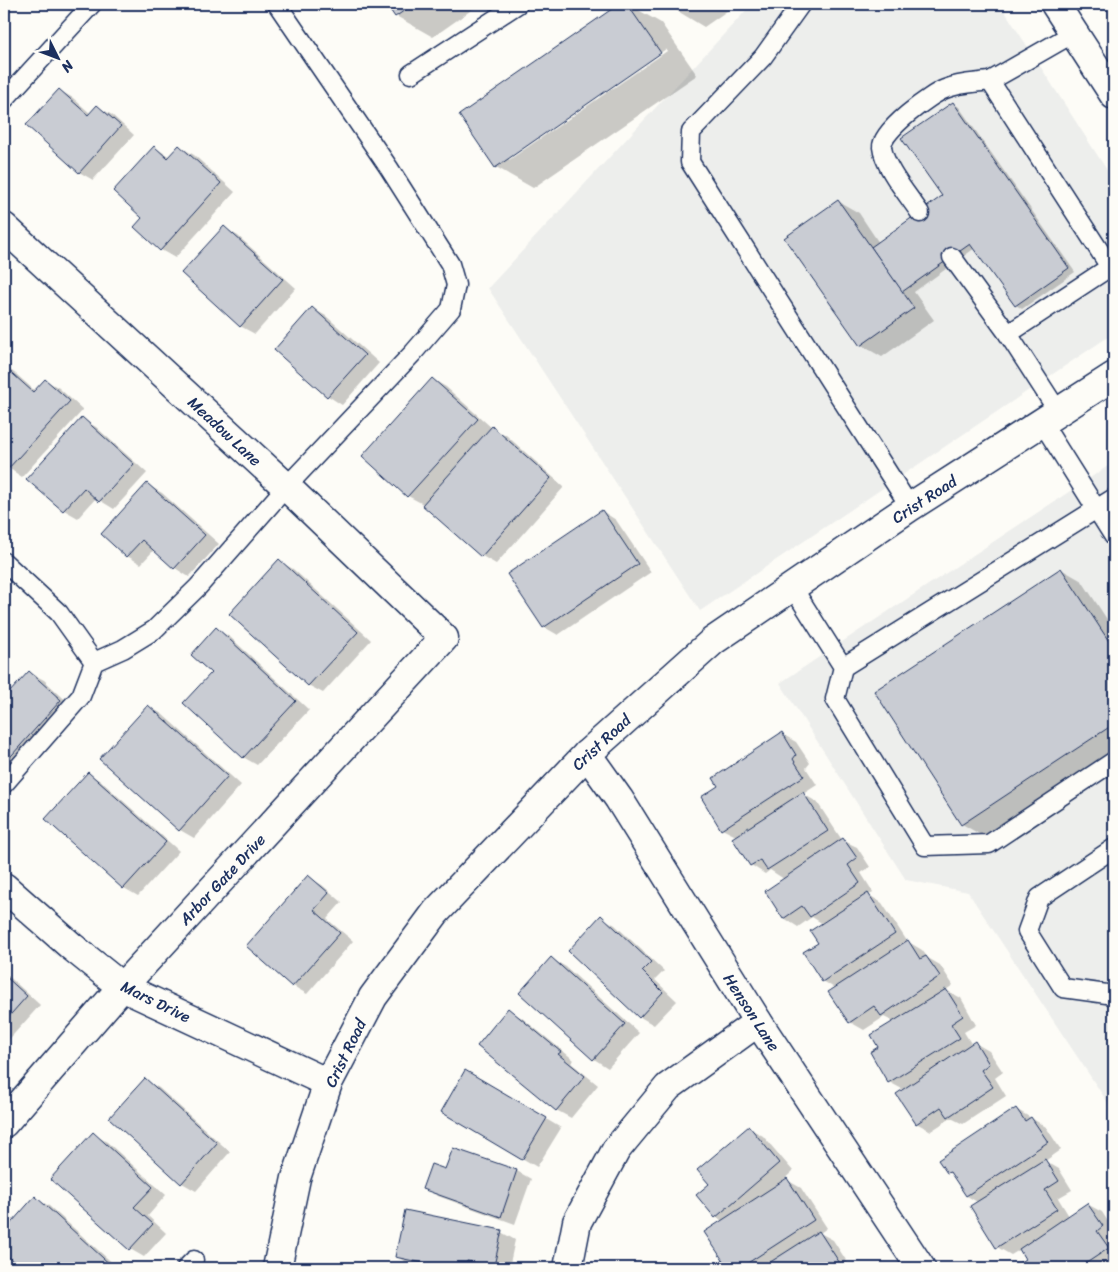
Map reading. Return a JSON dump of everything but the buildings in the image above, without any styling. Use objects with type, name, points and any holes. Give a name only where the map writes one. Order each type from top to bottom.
[{"type":"street","points":[[1055,4],[1114,95]]},
{"type":"street","name":"Meadow Lane","points":[[4,227],[286,487],[444,638]]},
{"type":"street","name":"Crist Road","points":[[278,1268],[296,1178],[328,1083],[373,997],[436,912],[587,754],[714,641],[910,507],[1114,376]]},
{"type":"street","name":"Arbor Gate Drive","points":[[4,1123],[122,987],[444,638]]},
{"type":"street","name":"Henson Lane","points":[[587,754],[619,800],[758,1022],[921,1268]]},
{"type":"street","name":"Mars Drive","points":[[4,887],[71,946],[122,987],[328,1083]]},
{"type":"street","points":[[568,1268],[577,1222],[616,1150],[668,1087],[758,1022]]},
{"type":"lane","points":[[4,100],[92,4]]},
{"type":"lane","points":[[4,784],[81,696],[94,662],[123,649],[154,630],[198,587],[286,487],[452,309],[456,285],[450,264],[390,168],[278,4]]},
{"type":"lane","points":[[411,74],[518,4]]},
{"type":"lane","points":[[801,4],[763,57],[691,132],[690,162],[910,507]]},
{"type":"lane","points":[[920,213],[884,158],[882,144],[888,132],[944,89],[967,83],[990,81],[1074,33]]},
{"type":"lane","points":[[990,81],[1110,268],[1008,334]]},
{"type":"lane","points":[[952,257],[1008,334],[1096,508],[1114,537]]},
{"type":"lane","points":[[1114,498],[843,667],[835,699],[925,846],[989,844],[1114,761]]},
{"type":"lane","points":[[4,562],[59,613],[94,662]]},
{"type":"lane","points":[[793,588],[843,667]]},
{"type":"lane","points":[[1114,848],[1039,898],[1027,931],[1063,988],[1114,995]]},
{"type":"shaded area","points":[[752,4],[1000,4],[1114,181],[1114,333],[700,611],[488,288]]},
{"type":"shaded area","points":[[1114,462],[1114,1112],[968,892],[906,880],[780,683]]}]
